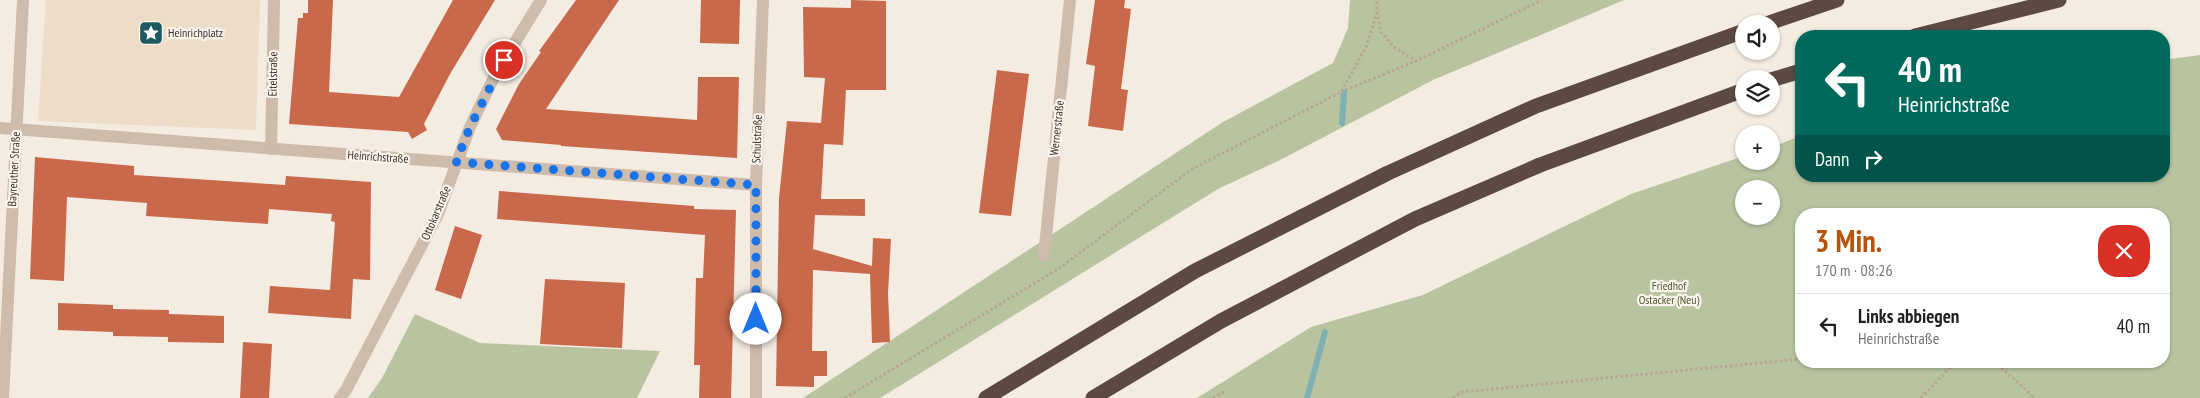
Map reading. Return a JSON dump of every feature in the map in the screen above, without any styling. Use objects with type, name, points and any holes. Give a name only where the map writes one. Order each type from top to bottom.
[{"type":"highway","points":[[1780,19],[1837,0]]},
{"type":"highway","points":[[1939,30],[2059,0]]},
{"type":"highway","points":[[986,398],[1195,271],[1388,173],[1536,106],[1735,34]]},
{"type":"highway","points":[[1780,77],[1795,72]]},
{"type":"highway","points":[[1093,398],[1221,321],[1415,219],[1540,165],[1735,93]]},
{"type":"street","name":"Bayreuther Straße","points":[[3,398],[23,0]]},
{"type":"street","name":"Eitelstraße","points":[[271,149],[274,0]]},
{"type":"street","name":"Ottokarstraße","points":[[340,398],[438,214],[470,127],[495,75],[541,0]]},
{"type":"street","name":"Schulstraße","points":[[756,398],[756,185],[763,0]]},
{"type":"street","name":"Wernerstraße","points":[[1044,256],[1070,0]]},
{"type":"street","name":"Heinrichstraße","points":[[0,128],[756,185]]},
{"type":"path","points":[[1377,0],[1381,32],[1394,47],[1416,61]]},
{"type":"path","points":[[845,398],[1058,269],[1192,169],[1341,92],[1416,61],[1542,0]]},
{"type":"path","points":[[1341,92],[1366,47],[1377,12]]},
{"type":"path","points":[[1453,398],[1462,392],[1795,360]]},
{"type":"path","points":[[1922,398],[1950,368]]},
{"type":"path","points":[[2002,368],[2036,398]]},
{"type":"path","points":[[1213,398],[1226,390]]},
{"type":"green space","points":[[1350,0],[1624,0],[1433,80],[1280,160],[1218,189],[880,398],[803,398],[1223,122],[1333,63],[1348,28]]},
{"type":"green space","name":"Friedhof Ostacker (Neu)","points":[[2200,55],[2200,398],[1197,398],[1311,327],[1423,295],[1631,194],[1735,159],[1735,170],[1780,170],[1780,144],[1795,138],[1795,182],[2170,182],[2170,59]]},
{"type":"green space","points":[[415,314],[480,343],[660,351],[637,398],[368,398],[382,378]]},
{"type":"shaded area","name":"Heinrichplatz","points":[[46,0],[260,0],[256,130],[38,121]]},
{"type":"building","points":[[308,0],[333,0],[329,92],[399,97],[453,0],[495,0],[450,74],[424,124],[427,130],[412,139],[408,132],[289,124],[298,18],[303,18],[303,13],[308,13]]},
{"type":"building","points":[[576,0],[619,0],[546,109],[697,120],[698,77],[739,77],[737,158],[502,140],[496,129],[519,84],[541,52],[539,51]]},
{"type":"building","points":[[701,0],[740,0],[739,44],[700,43]]},
{"type":"building","points":[[851,0],[886,1],[886,90],[846,90],[843,145],[824,144],[821,199],[865,199],[865,216],[815,215],[813,249],[872,266],[873,238],[891,239],[888,293],[890,342],[872,343],[870,274],[813,270],[812,351],[827,351],[827,376],[814,376],[814,387],[776,386],[779,198],[787,121],[821,123],[825,78],[804,77],[803,7],[851,8]]},
{"type":"building","points":[[1095,0],[1125,0],[1124,8],[1131,9],[1121,89],[1128,90],[1123,131],[1088,126],[1095,66],[1086,64]]},
{"type":"building","points":[[997,70],[1029,74],[1011,216],[979,213]]},
{"type":"building","points":[[35,157],[134,166],[134,175],[285,185],[286,176],[371,182],[370,280],[353,279],[351,319],[268,313],[270,286],[330,290],[335,222],[331,221],[332,214],[269,209],[268,224],[146,216],[147,203],[67,197],[64,281],[30,279]]},
{"type":"building","points":[[499,191],[694,206],[694,209],[736,210],[731,398],[699,398],[700,365],[694,365],[696,278],[703,278],[705,235],[497,219]]},
{"type":"building","points":[[455,226],[482,235],[461,299],[435,290]]},
{"type":"building","points":[[545,279],[625,283],[622,348],[540,344]]},
{"type":"building","points":[[58,303],[113,305],[113,309],[169,310],[169,314],[224,316],[224,343],[168,342],[168,337],[113,336],[113,332],[58,330]]},
{"type":"building","points":[[243,342],[272,344],[269,398],[240,398]]},
{"type":"waterway","points":[[1342,123],[1344,92]]},
{"type":"waterway","points":[[1307,398],[1325,332]]},
{"type":"place","name":"Heinrichplatz","points":[[151,33]]},
{"type":"route","points":[[504,60],[470,127],[456,162],[592,174],[756,185],[756,319]]}]
